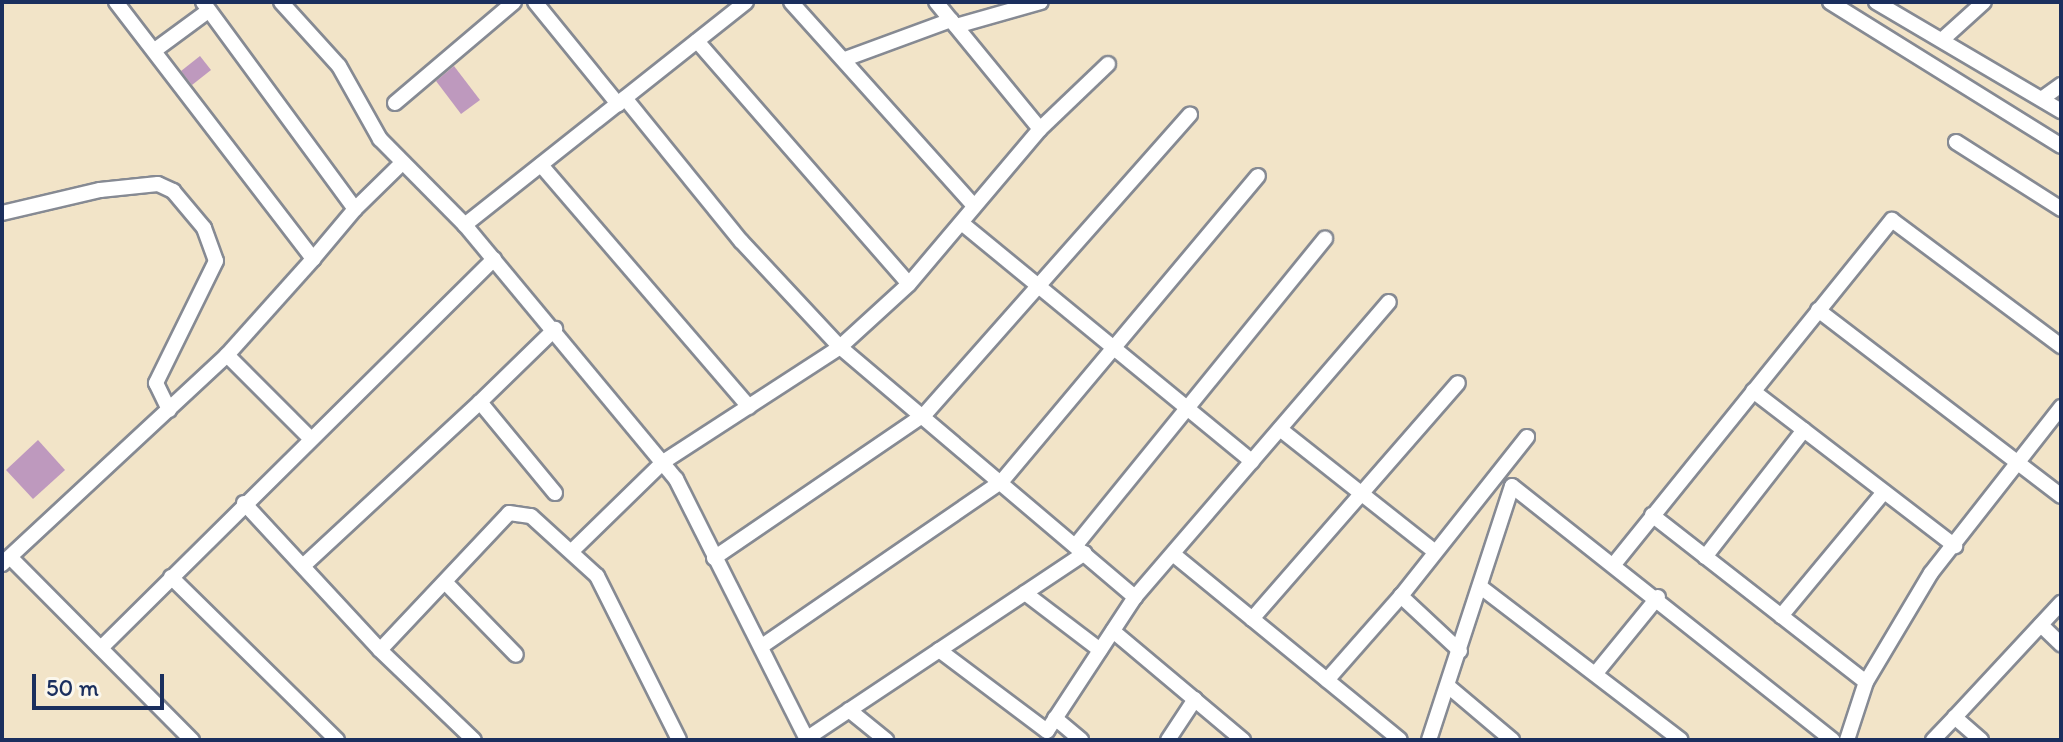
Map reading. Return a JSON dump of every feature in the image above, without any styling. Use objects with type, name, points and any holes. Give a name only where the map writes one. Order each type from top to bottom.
[{"type":"street","points":[[116,2],[313,259]]},
{"type":"street","points":[[281,2],[339,66],[401,164],[465,225],[663,462],[762,646],[807,739],[1025,593],[1080,549],[1186,408],[1325,239]]},
{"type":"street","points":[[395,103],[514,2]]},
{"type":"street","points":[[535,2],[741,241],[840,347],[925,414],[1135,597]]},
{"type":"street","points":[[465,225],[746,2]]},
{"type":"street","points":[[791,2],[974,206]]},
{"type":"street","points":[[936,2],[1040,129]]},
{"type":"street","points":[[845,59],[954,23],[1041,2]]},
{"type":"street","points":[[1830,2],[2061,146]]},
{"type":"street","points":[[1876,2],[2061,111]]},
{"type":"street","points":[[1943,39],[1984,2]]},
{"type":"street","points":[[155,50],[205,6],[355,209]]},
{"type":"street","points":[[697,41],[909,284]]},
{"type":"street","points":[[574,549],[663,462],[840,347],[909,284],[963,224],[974,206],[1040,129],[1108,64]]},
{"type":"street","points":[[2043,98],[2061,85]]},
{"type":"street","points":[[714,558],[925,414],[1190,114]]},
{"type":"street","points":[[1956,142],[2061,209]]},
{"type":"street","points":[[192,740],[101,648],[7,561],[227,355],[355,209],[401,164]]},
{"type":"street","points":[[541,165],[749,407]]},
{"type":"street","points":[[762,646],[1002,481],[1258,176]]},
{"type":"street","points":[[2,213],[158,184],[197,219],[216,261],[156,383],[169,410]]},
{"type":"street","points":[[1615,563],[1892,220],[2061,346]]},
{"type":"street","points":[[963,224],[1040,284],[1252,461]]},
{"type":"street","points":[[101,648],[244,503],[494,259]]},
{"type":"street","points":[[1047,730],[1135,597],[1389,302]]},
{"type":"street","points":[[1818,310],[2024,461],[2061,496]]},
{"type":"street","points":[[303,566],[555,329]]},
{"type":"street","points":[[227,355],[310,438]]},
{"type":"street","points":[[1252,619],[1458,383]]},
{"type":"street","points":[[1753,391],[1955,546]]},
{"type":"street","points":[[480,402],[555,493]]},
{"type":"street","points":[[1847,740],[1866,682],[1955,546],[2024,461],[2061,407]]},
{"type":"street","points":[[1280,429],[1434,551]]},
{"type":"street","points":[[1705,557],[1804,430]]},
{"type":"street","points":[[1327,680],[1401,596],[1527,437]]},
{"type":"street","points":[[1497,474],[1658,597],[1832,740]]},
{"type":"street","points":[[1429,740],[1482,588],[1512,486]]},
{"type":"street","points":[[1781,616],[1884,492]]},
{"type":"street","points":[[244,503],[464,739]]},
{"type":"street","points":[[380,650],[520,510],[574,549],[597,576],[679,740]]},
{"type":"street","points":[[1652,515],[1866,682]]},
{"type":"street","points":[[1173,554],[1400,740]]},
{"type":"street","points":[[171,577],[337,740]]},
{"type":"street","points":[[446,583],[516,655]]},
{"type":"street","points":[[1482,588],[1679,739]]},
{"type":"street","points":[[1025,593],[1100,650]]},
{"type":"street","points":[[1401,596],[1460,651]]},
{"type":"street","points":[[1596,673],[1658,597]]},
{"type":"street","points":[[1933,740],[2061,603]]},
{"type":"street","points":[[2041,625],[2061,644]]},
{"type":"street","points":[[1113,631],[1243,740]]},
{"type":"street","points":[[939,650],[1047,730],[1081,740]]},
{"type":"street","points":[[1448,686],[1512,740]]},
{"type":"street","points":[[1168,740],[1195,699]]},
{"type":"street","points":[[849,710],[886,740]]},
{"type":"street","points":[[1955,717],[1981,740]]},
{"type":"building","points":[[200,56],[211,70],[192,85],[181,71]]},
{"type":"building","points":[[454,66],[480,100],[461,114],[436,81]]},
{"type":"building","points":[[38,440],[65,470],[33,499],[6,470]]}]
